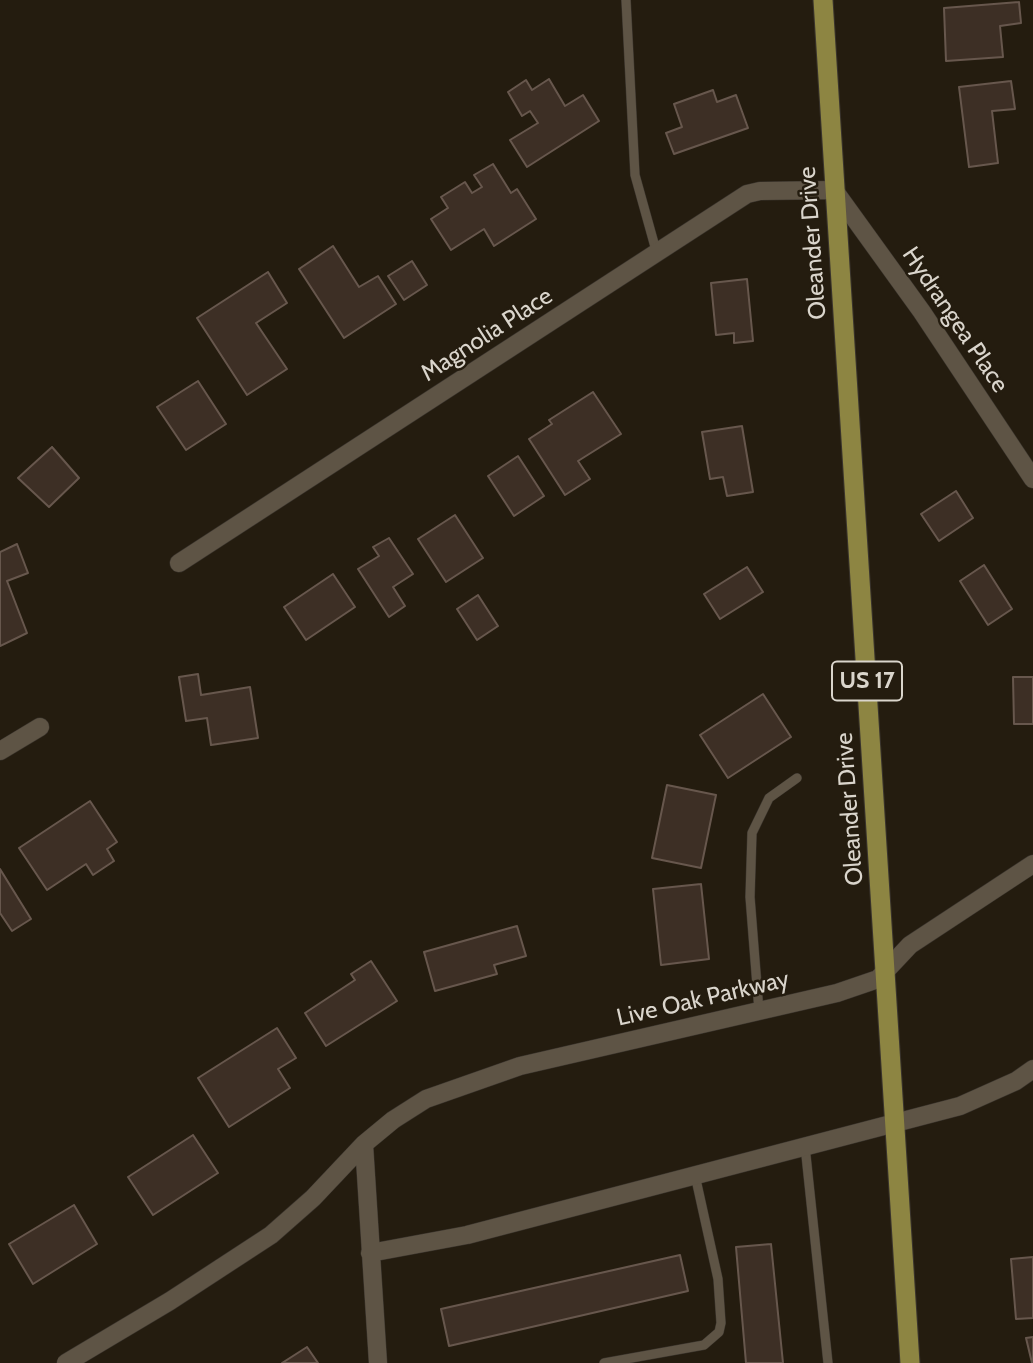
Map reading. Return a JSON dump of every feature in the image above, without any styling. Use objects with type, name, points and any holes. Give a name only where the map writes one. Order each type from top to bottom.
[{"type":"main road","name":"Oleander Drive","points":[[823,0],[910,1363]]},
{"type":"street","name":"Magnolia Place","points":[[179,563],[747,194],[834,190]]},
{"type":"street","name":"Hydrangea Place","points":[[834,190],[922,312],[1033,479]]},
{"type":"street","points":[[0,751],[40,727]]},
{"type":"street","name":"Live Oak Parkway","points":[[66,1363],[170,1301],[271,1235],[313,1198],[364,1144],[393,1120],[446,1090],[520,1066],[838,993],[878,979],[910,945],[1033,864]]},
{"type":"street","points":[[370,1252],[467,1235],[895,1123],[993,1093],[1033,1069]]},
{"type":"street","points":[[364,1144],[378,1363]]},
{"type":"lane","points":[[626,0],[635,176],[657,254]]},
{"type":"lane","points":[[759,1011],[750,897],[752,833],[769,798],[797,778]]},
{"type":"lane","points":[[805,1146],[828,1363]]},
{"type":"lane","points":[[604,1363],[704,1345],[719,1332],[721,1323],[718,1279],[695,1175]]},
{"type":"building","points":[[1019,2],[1021,23],[1000,26],[1003,57],[946,61],[944,8]]},
{"type":"building","points":[[549,79],[565,106],[583,95],[599,121],[527,167],[510,140],[538,123],[530,111],[522,116],[508,92],[526,80],[532,90]]},
{"type":"building","points":[[1011,81],[1015,109],[992,111],[998,163],[969,167],[959,87]]},
{"type":"building","points":[[713,90],[717,102],[736,95],[748,128],[674,154],[666,133],[682,127],[674,104]]},
{"type":"building","points":[[493,164],[511,193],[517,189],[536,219],[494,246],[484,229],[451,250],[431,219],[448,208],[441,197],[465,182],[472,193],[482,187],[474,175]]},
{"type":"building","points":[[333,246],[359,287],[378,276],[396,304],[344,338],[299,269]]},
{"type":"building","points":[[412,261],[427,285],[404,300],[388,276]]},
{"type":"building","points":[[268,272],[287,303],[256,323],[287,369],[247,395],[197,318]]},
{"type":"building","points":[[747,279],[753,341],[734,343],[734,333],[716,335],[711,283]]},
{"type":"building","points":[[198,381],[226,424],[186,450],[157,407]]},
{"type":"building","points":[[593,392],[621,434],[578,461],[590,479],[565,495],[529,439],[552,424],[549,420]]},
{"type":"building","points":[[742,426],[753,492],[727,496],[723,477],[710,479],[702,432]]},
{"type":"building","points":[[52,447],[79,478],[49,507],[18,478]]},
{"type":"building","points":[[518,456],[544,496],[514,516],[488,476]]},
{"type":"building","points":[[956,491],[973,518],[939,541],[921,514]]},
{"type":"building","points":[[455,515],[483,558],[446,582],[418,539]]},
{"type":"building","points":[[389,538],[413,574],[393,587],[405,606],[389,617],[358,569],[379,556],[373,547]]},
{"type":"building","points":[[17,544],[28,573],[7,581],[27,633],[0,646],[0,552]]},
{"type":"building","points":[[984,565],[1012,609],[988,625],[960,581]]},
{"type":"building","points":[[747,567],[763,592],[720,619],[704,594]]},
{"type":"building","points":[[333,574],[355,607],[306,640],[284,607]]},
{"type":"building","points":[[478,595],[498,626],[477,640],[457,609]]},
{"type":"building","points":[[198,674],[201,695],[250,687],[258,738],[211,745],[207,718],[186,721],[179,677]]},
{"type":"building","points":[[1013,677],[1033,677],[1033,724],[1014,724]]},
{"type":"building","points":[[763,694],[791,737],[728,778],[700,735]]},
{"type":"building","points":[[667,785],[716,795],[701,868],[652,858]]},
{"type":"building","points":[[90,801],[117,842],[107,849],[114,861],[93,875],[86,864],[47,890],[19,848]]},
{"type":"building","points":[[0,869],[31,919],[12,931],[0,913]]},
{"type":"building","points":[[701,884],[709,959],[661,965],[653,889]]},
{"type":"building","points":[[517,926],[526,956],[494,965],[497,974],[435,991],[424,952]]},
{"type":"building","points":[[371,961],[397,1001],[326,1046],[305,1013],[355,980],[351,974]]},
{"type":"building","points":[[277,1028],[296,1058],[278,1069],[290,1088],[229,1127],[198,1078]]},
{"type":"building","points":[[193,1135],[218,1173],[153,1215],[128,1177]]},
{"type":"building","points":[[74,1205],[97,1244],[33,1284],[9,1244]]},
{"type":"building","points":[[771,1244],[783,1363],[746,1363],[736,1247]]},
{"type":"building","points":[[680,1255],[688,1291],[449,1346],[441,1309]]},
{"type":"building","points":[[1033,1257],[1033,1318],[1016,1319],[1011,1259]]},
{"type":"building","points":[[1033,1337],[1033,1363],[1032,1363],[1026,1338]]},
{"type":"building","points":[[307,1347],[318,1363],[282,1363]]}]
